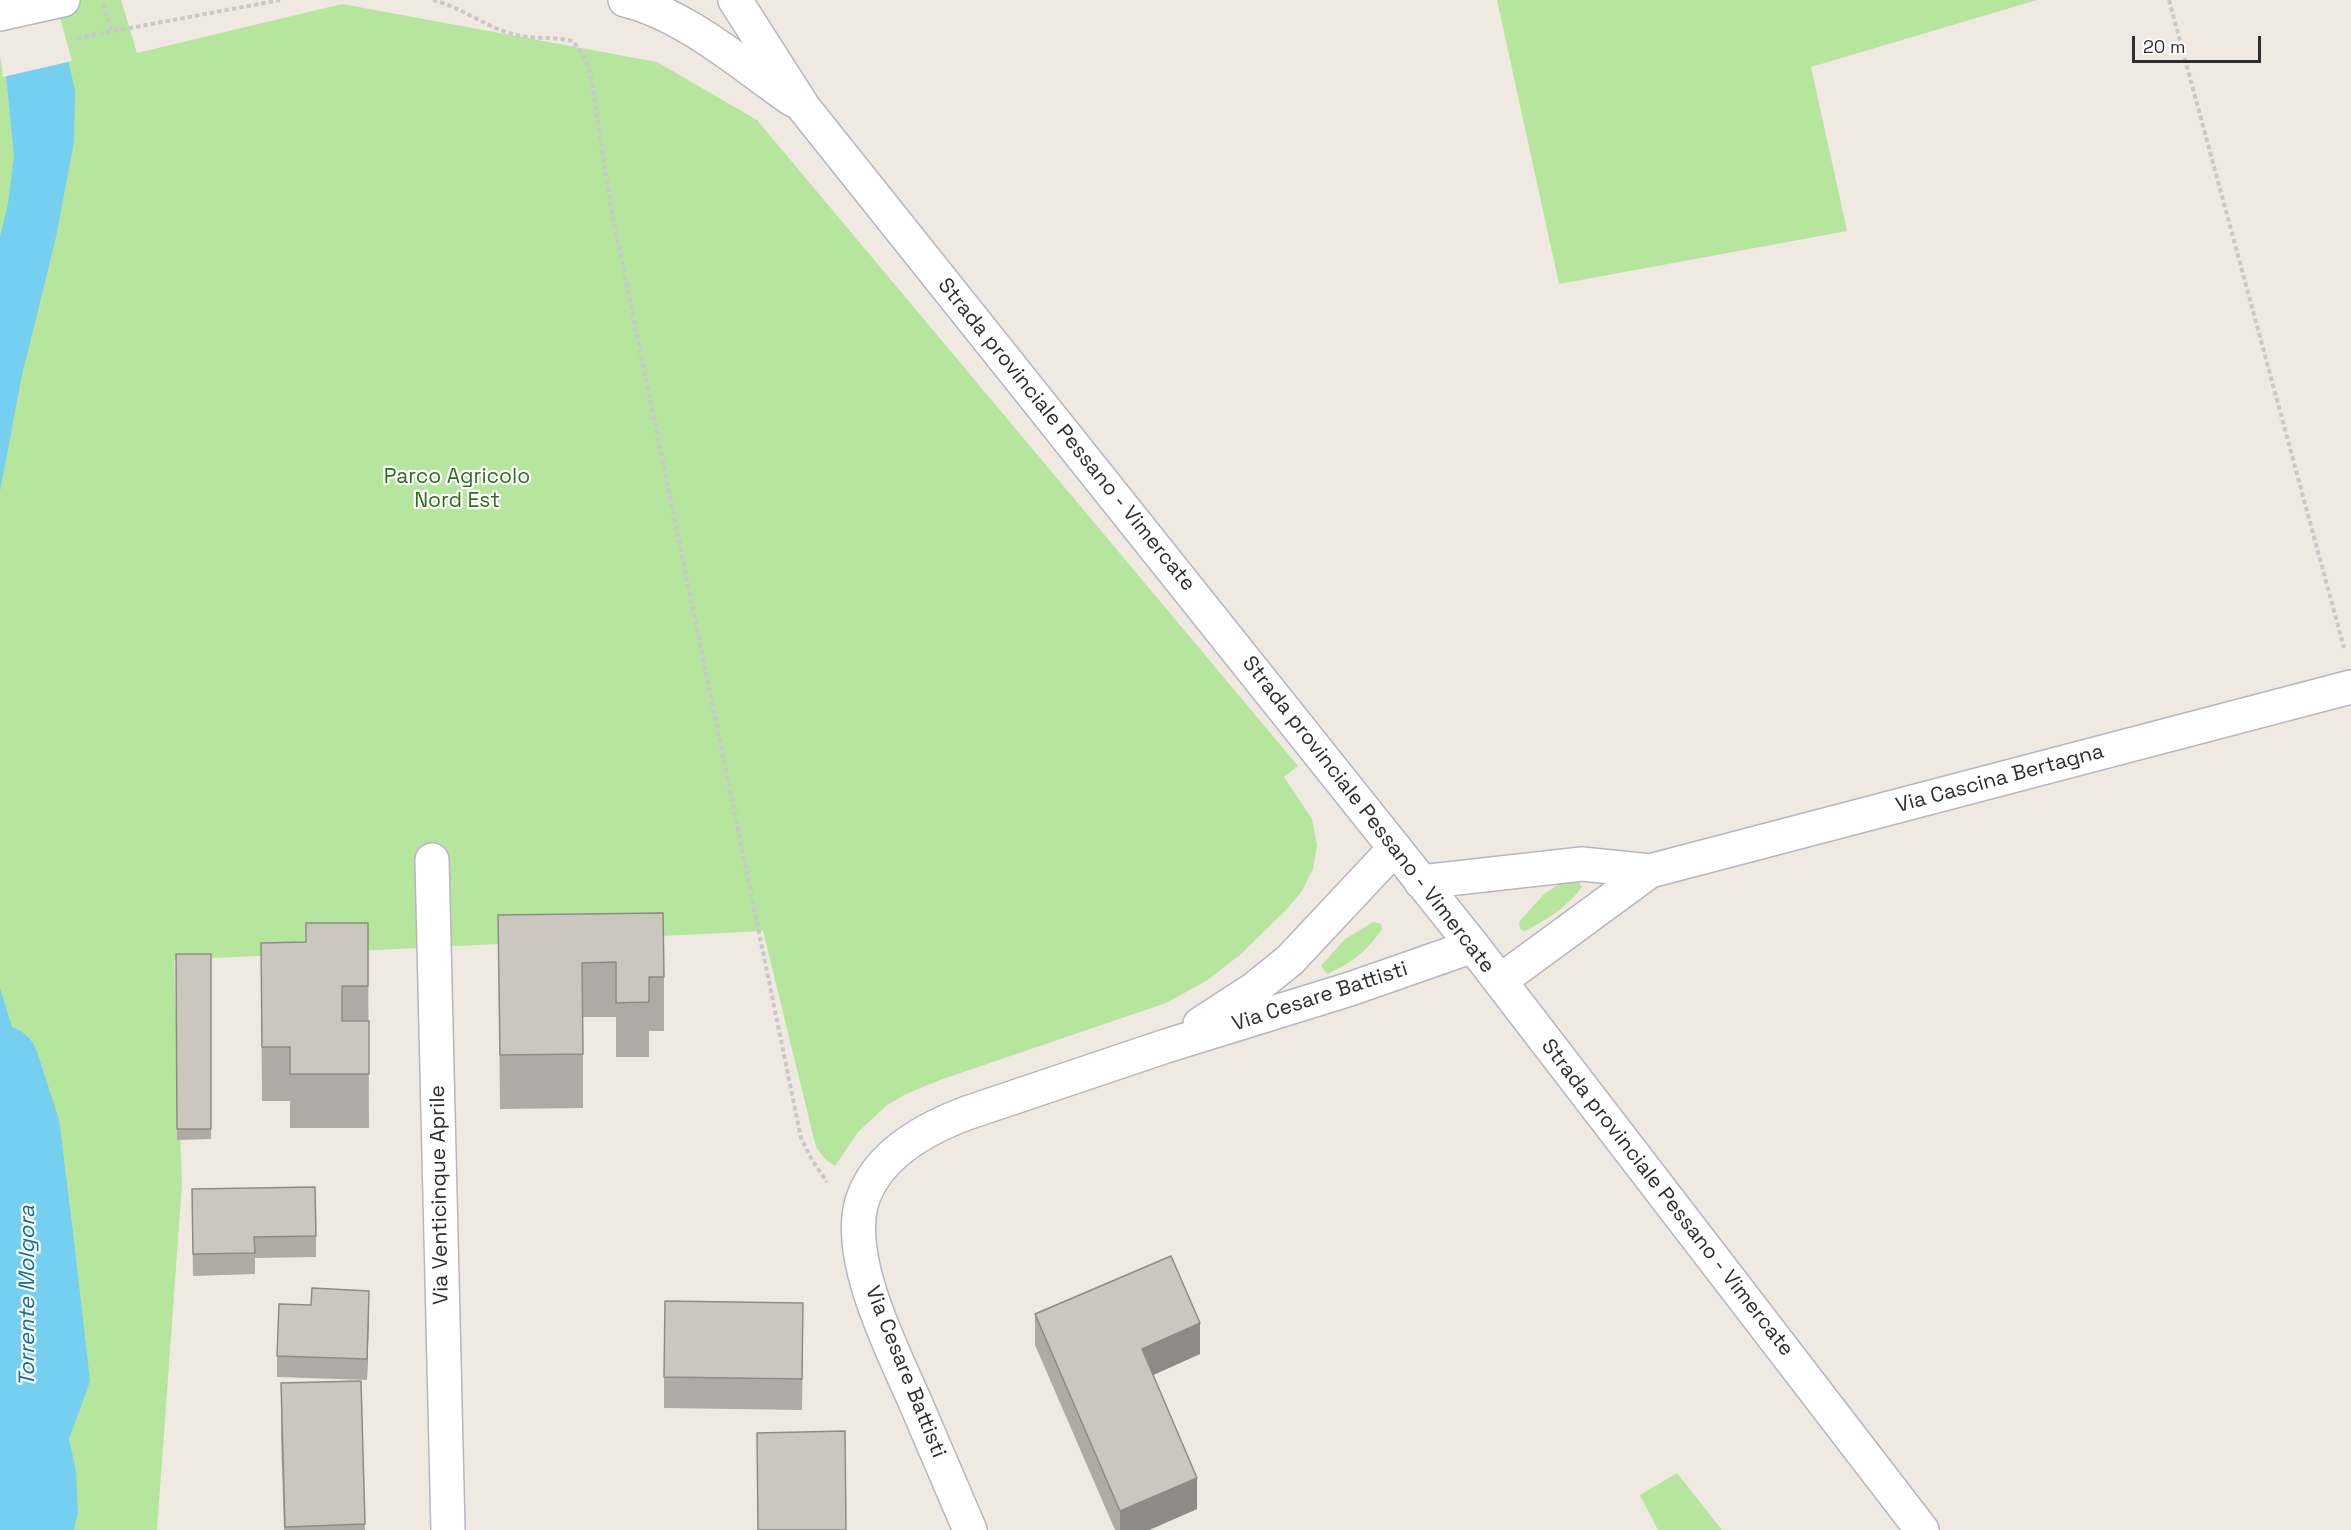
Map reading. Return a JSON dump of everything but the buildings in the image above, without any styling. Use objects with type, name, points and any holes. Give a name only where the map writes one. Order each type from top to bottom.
[{"type":"street","points":[[0,14],[63,0]]},
{"type":"street","name":"Strada provinciale Pessano - Vimercate","points":[[625,0],[652,8],[675,20],[804,108]]},
{"type":"street","name":"Strada provinciale Pessano - Vimercate","points":[[735,0],[804,108],[1473,946],[1922,1530]]},
{"type":"street","name":"Via Cascina Bertagna","points":[[1421,882],[1582,864],[1650,871],[2351,687]]},
{"type":"street","name":"Via Cesare Battisti","points":[[1166,1046],[1254,989],[1290,960],[1395,848]]},
{"type":"street","name":"Via Venticinque Aprile","points":[[432,860],[448,1530]]},
{"type":"street","name":"Via Cascina Bertagna","points":[[1500,981],[1650,871]]},
{"type":"street","name":"Via Cesare Battisti","points":[[970,1530],[884,1330],[870,1291],[859,1243],[858,1228],[865,1194],[877,1173],[901,1148],[948,1120],[1166,1046],[1350,989],[1473,946]]},
{"type":"path","points":[[102,0],[112,31]]},
{"type":"path","points":[[81,37],[280,0]]},
{"type":"path","points":[[433,0],[454,6],[509,34],[521,37],[553,37],[573,41],[585,58],[590,71],[611,208],[801,1138],[812,1160],[829,1184]]},
{"type":"path","points":[[2169,0],[2345,652]]},
{"type":"green space","name":"Parco Agricolo Nord Est","points":[[0,0],[121,0],[137,53],[342,4],[657,62],[757,120],[1298,766],[1284,777],[1312,819],[1317,845],[1313,869],[1302,891],[1240,955],[1206,981],[1166,1003],[940,1080],[904,1095],[886,1106],[858,1132],[835,1166],[825,1159],[816,1147],[763,931],[174,960],[182,1184],[157,1530],[0,1530]]},
{"type":"green space","points":[[1497,0],[2037,0],[1811,67],[1847,231],[1559,284]]},
{"type":"green space","points":[[1565,880],[1578,880],[1582,887],[1570,901],[1549,917],[1525,931],[1520,929],[1519,922],[1543,895]]},
{"type":"green space","points":[[1373,922],[1381,924],[1382,929],[1370,944],[1352,961],[1327,974],[1321,966],[1345,939]]},
{"type":"green space","points":[[1677,1473],[1722,1530],[1658,1530],[1640,1495]]},
{"type":"water","points":[[63,39],[75,90],[74,142],[56,237],[22,375],[0,491],[0,237],[8,204],[14,156],[6,75]]},
{"type":"water","name":"Torrente Molgora","points":[[0,988],[72,1223],[90,1381],[69,1439],[76,1471],[78,1513],[74,1530],[11,1530],[12,1517],[48,1407],[46,1389],[37,1370],[16,1221],[0,1161]]},
{"type":"pier","points":[[0,0],[55,0],[72,61],[3,77],[0,54]]},
{"type":"waterway","name":"Torrente Molgora","points":[[0,1064],[21,1129],[32,1219],[26,1470],[16,1530]]}]
